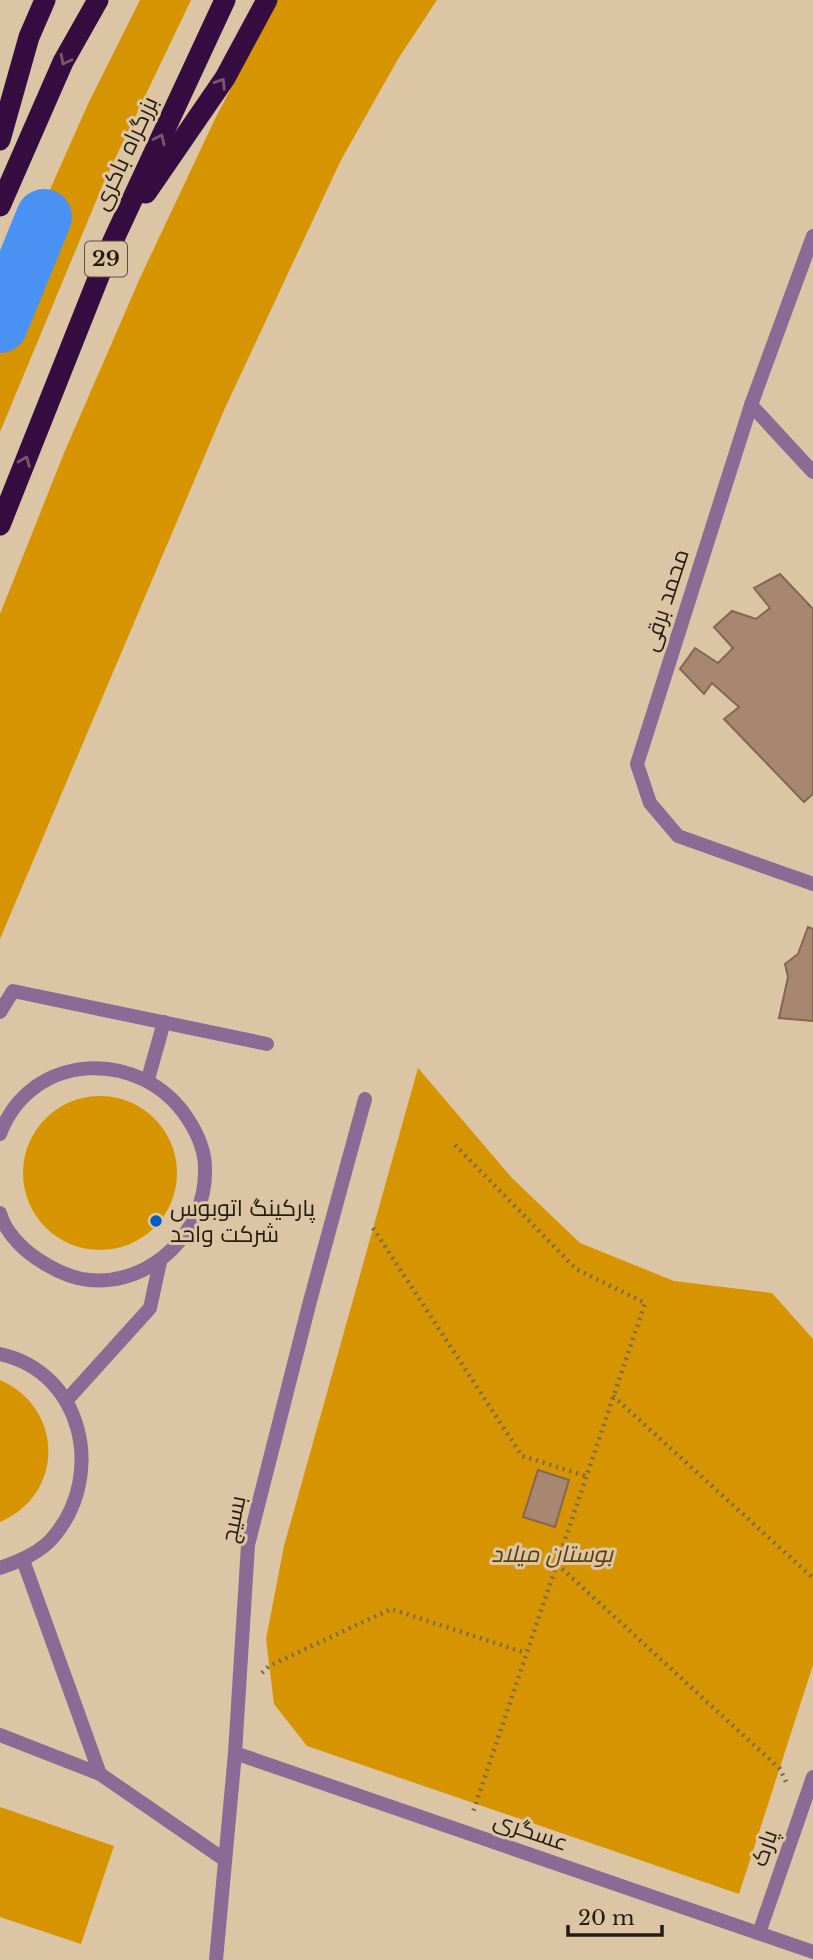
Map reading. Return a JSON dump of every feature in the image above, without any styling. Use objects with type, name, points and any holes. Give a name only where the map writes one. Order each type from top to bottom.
[{"type":"highway","points":[[0,140],[29,37],[44,0]]},
{"type":"highway","points":[[0,206],[63,62],[98,0]]},
{"type":"highway","name":"بزرگراه باکری","points":[[0,525],[113,241],[225,0]]},
{"type":"highway","points":[[113,241],[225,78],[267,0]]},
{"type":"street","name":"محمد برقی","points":[[813,236],[751,405],[637,764],[650,803],[678,836],[813,884]]},
{"type":"street","points":[[751,405],[813,472]]},
{"type":"street","points":[[0,1012],[13,991],[267,1044]]},
{"type":"street","points":[[148,1079],[164,1022]]},
{"type":"street","points":[[0,1134],[4,1122],[25,1096],[52,1077],[83,1068],[116,1069],[148,1079],[177,1101],[197,1132],[205,1168],[201,1204],[185,1236],[160,1262],[126,1277],[90,1280],[54,1271],[24,1250],[2,1221],[0,1213]]},
{"type":"street","name":"بسیج","points":[[216,1960],[235,1753],[248,1545],[365,1099]]},
{"type":"street","points":[[66,1401],[150,1308],[160,1262]]},
{"type":"street","points":[[0,1354],[12,1357],[42,1374],[66,1401],[80,1434],[83,1469],[74,1506],[54,1537],[23,1560],[0,1568]]},
{"type":"street","points":[[23,1560],[100,1774]]},
{"type":"street","points":[[0,1735],[100,1774],[225,1860]]},
{"type":"street","name":"عسگری","points":[[235,1753],[813,1952]]},
{"type":"street","name":"پارک","points":[[759,1933],[813,1777]]},
{"type":"path","points":[[454,1145],[576,1269],[645,1303],[466,1833]]},
{"type":"path","points":[[373,1228],[522,1456],[586,1476]]},
{"type":"path","points":[[613,1396],[813,1578]]},
{"type":"path","points":[[557,1564],[780,1769],[800,1814]]},
{"type":"path","points":[[253,1681],[270,1666],[391,1609],[526,1653]]},
{"type":"green space","points":[[140,0],[191,0],[104,182],[0,432],[0,302],[88,104]]},
{"type":"green space","points":[[277,0],[437,0],[398,59],[341,160],[225,408],[0,939],[0,614],[64,453],[140,278],[215,119]]},
{"type":"green space","name":"بوستان میلاد","points":[[418,1068],[512,1178],[580,1243],[674,1281],[772,1293],[813,1339],[813,1665],[739,1894],[307,1746],[274,1704],[266,1639],[284,1546]]},
{"type":"green space","points":[[100,1096],[129,1102],[154,1119],[171,1144],[177,1173],[171,1202],[154,1227],[129,1244],[100,1250],[71,1244],[46,1227],[29,1202],[23,1173],[29,1144],[46,1119],[71,1102]]},
{"type":"green space","points":[[0,1380],[21,1393],[36,1410],[45,1430],[48,1451],[45,1472],[36,1492],[21,1509],[0,1522]]},
{"type":"green space","points":[[0,1807],[114,1846],[81,1944],[0,1917]]},
{"type":"building","points":[[780,574],[813,609],[813,794],[804,802],[724,719],[739,707],[712,683],[704,694],[680,669],[695,648],[718,663],[733,648],[714,627],[732,611],[756,619],[770,608],[754,588]]},
{"type":"building","points":[[808,927],[813,929],[813,1021],[779,1018],[788,977],[785,964],[798,954]]},
{"type":"building","points":[[538,1470],[569,1480],[555,1527],[523,1517]]},
{"type":"waterway","points":[[0,325],[44,217]]},
{"type":"place","name":"پارکینگ اتوبوس شرکت واحد","points":[[156,1221]]}]
